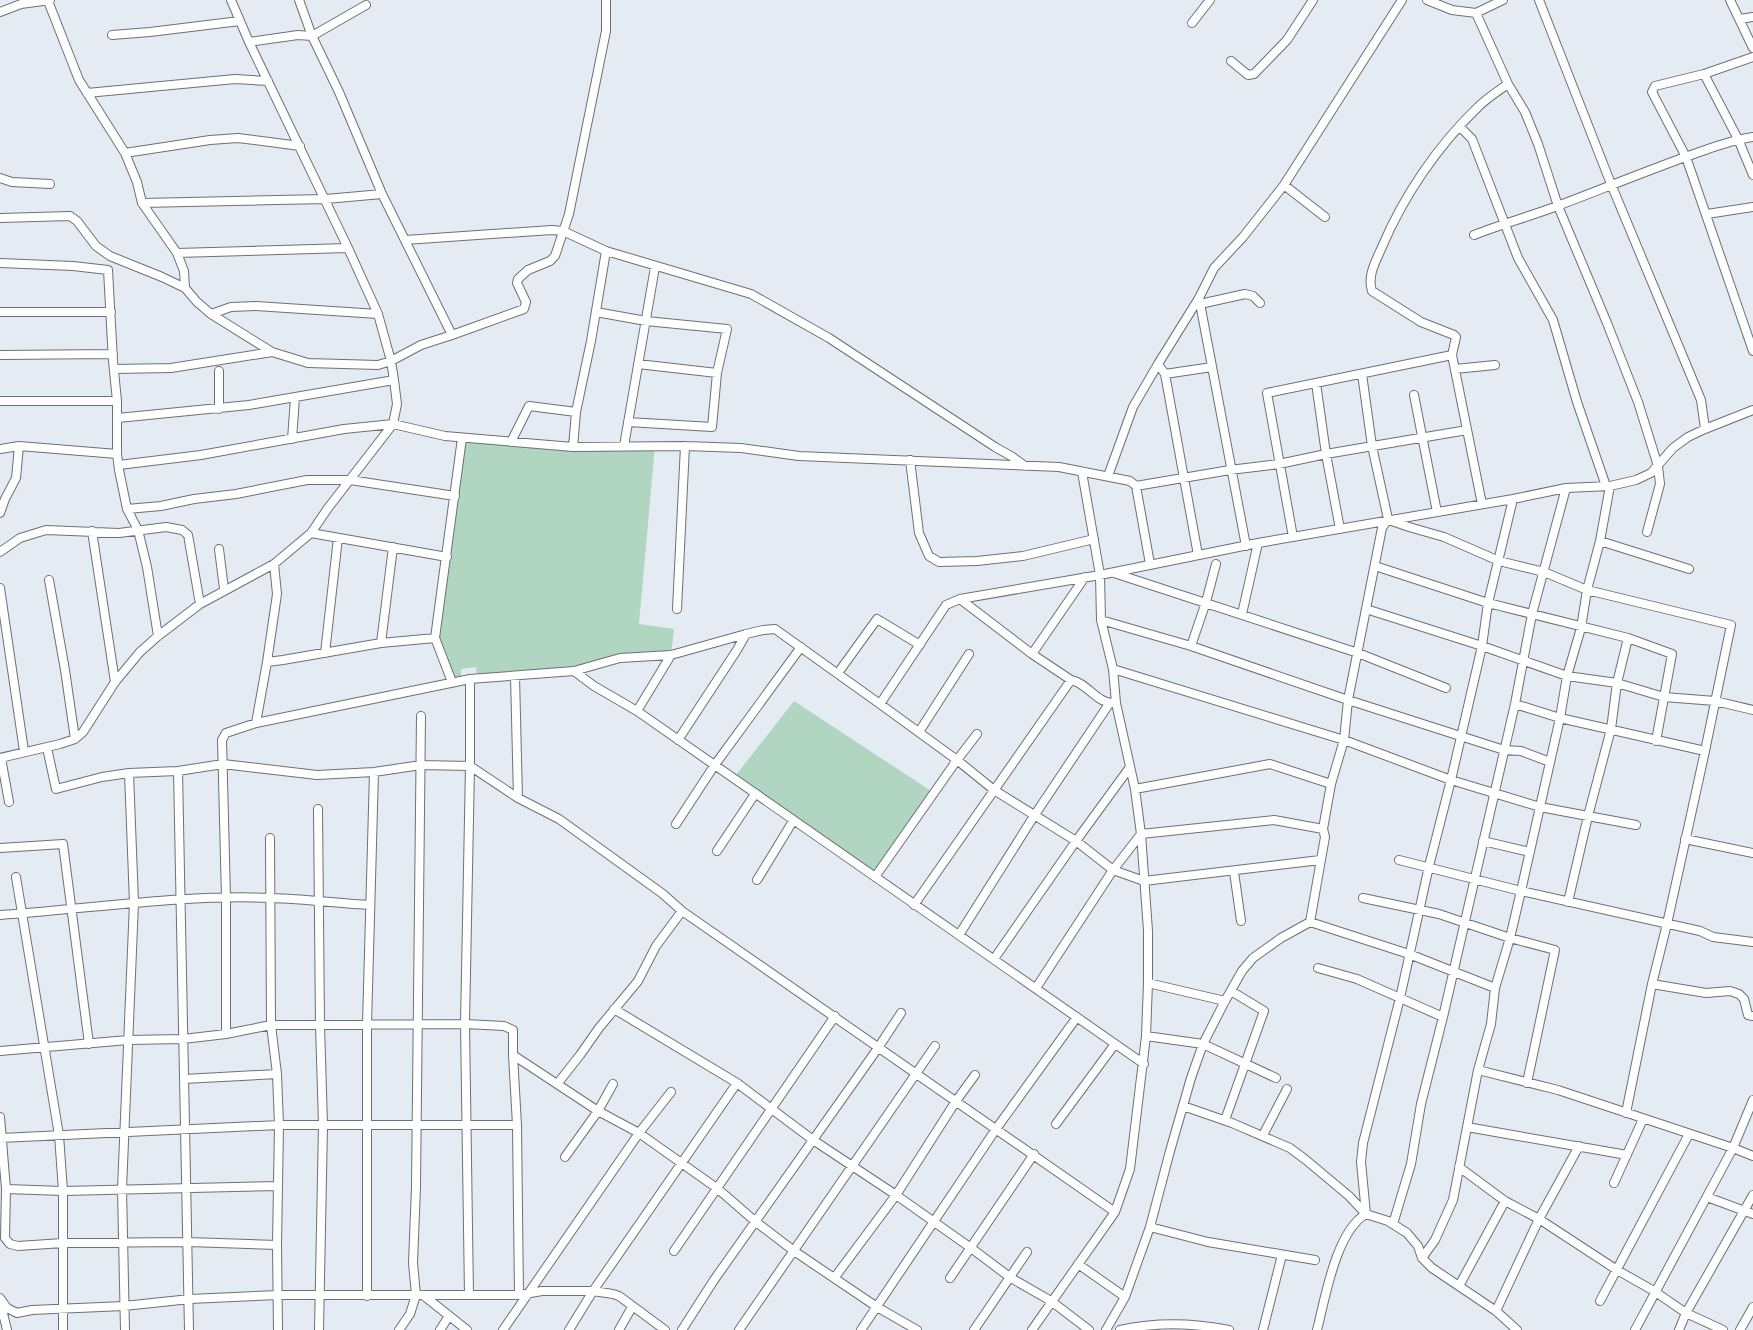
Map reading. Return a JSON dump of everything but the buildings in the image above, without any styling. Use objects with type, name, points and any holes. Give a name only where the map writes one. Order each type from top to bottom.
[{"type":"street","points":[[0,12],[21,4],[49,0],[79,80],[125,154],[137,182],[142,203],[177,253],[184,271],[185,288]]},
{"type":"street","points":[[8,802],[1,758],[47,748],[75,739],[87,727],[115,682],[140,652],[158,636],[200,604],[224,589],[274,564],[311,533],[393,424],[397,404],[392,362],[378,314],[326,199],[249,42],[231,0]]},
{"type":"street","points":[[298,0],[382,194],[452,335]]},
{"type":"street","points":[[0,218],[70,216],[78,221],[96,246],[110,256],[162,276],[185,288],[210,314],[272,352],[308,363],[378,365],[392,362],[421,345],[524,309],[526,302],[517,283],[518,279],[528,270],[550,261],[555,256],[569,214],[606,31],[606,0]]},
{"type":"street","points":[[1192,23],[1210,0]]},
{"type":"street","points":[[1231,61],[1248,75],[1254,74],[1287,40],[1313,0]]},
{"type":"street","points":[[1108,476],[1134,407],[1158,364],[1200,301],[1214,268],[1243,237],[1284,185],[1402,0]]},
{"type":"street","points":[[1428,0],[1452,10],[1476,13],[1503,0]]},
{"type":"street","points":[[1538,0],[1611,184],[1701,400],[1705,429]]},
{"type":"street","points":[[1730,0],[1753,48]]},
{"type":"street","points":[[249,42],[298,35],[312,36],[366,5]]},
{"type":"street","points":[[1476,13],[1508,84],[1525,112],[1538,144],[1558,206],[1628,376],[1658,466],[1660,484],[1648,532]]},
{"type":"street","points":[[1740,19],[1753,17]]},
{"type":"street","points":[[112,35],[240,21]]},
{"type":"street","points":[[1753,57],[1704,74],[1655,86],[1652,92],[1686,157],[1753,351]]},
{"type":"street","points":[[1704,74],[1738,139],[1753,175]]},
{"type":"street","points":[[87,93],[234,79],[268,81]]},
{"type":"street","points":[[1482,504],[1452,355],[1456,337],[1447,331],[1422,322],[1372,290],[1370,276],[1388,231],[1416,181],[1445,143],[1478,107],[1508,84]]},
{"type":"street","points":[[1422,1258],[1435,1240],[1453,1200],[1478,1070],[1491,1024],[1495,988],[1521,892],[1560,718],[1567,676],[1581,628],[1587,590],[1600,542],[1608,486],[1577,402],[1553,320],[1518,258],[1472,139],[1460,127]]},
{"type":"street","points":[[125,154],[210,140],[238,138],[300,146]]},
{"type":"street","points":[[1474,235],[1505,222],[1558,206],[1611,184],[1686,157],[1738,139],[1753,138]]},
{"type":"street","points":[[0,178],[12,182],[50,184]]},
{"type":"street","points":[[1284,185],[1325,217]]},
{"type":"street","points":[[142,203],[326,199],[382,194]]},
{"type":"street","points":[[1707,214],[1753,207]]},
{"type":"street","points":[[405,240],[552,230],[563,231],[606,251],[751,294],[829,338],[1025,467]]},
{"type":"street","points":[[177,253],[348,248]]},
{"type":"street","points":[[573,447],[576,412],[591,341],[606,251]]},
{"type":"street","points":[[0,263],[73,266],[108,270],[118,418],[117,454],[128,509],[138,530],[147,567],[158,636]]},
{"type":"street","points":[[624,446],[655,267]]},
{"type":"street","points":[[1200,301],[1244,294],[1253,296],[1260,303]]},
{"type":"street","points":[[1200,301],[1230,470],[1246,546]]},
{"type":"street","points":[[210,314],[231,306],[256,306],[378,314]]},
{"type":"street","points":[[0,312],[111,312]]},
{"type":"street","points":[[596,312],[646,321],[727,329],[717,373],[712,427],[628,422]]},
{"type":"street","points":[[114,369],[171,368],[272,352]]},
{"type":"street","points":[[0,355],[113,354]]},
{"type":"street","points":[[1293,537],[1267,393],[1452,355]]},
{"type":"street","points":[[638,364],[717,373]]},
{"type":"street","points":[[1158,364],[1165,374],[1198,554]]},
{"type":"street","points":[[1455,369],[1495,364]]},
{"type":"street","points":[[1165,374],[1212,367]]},
{"type":"street","points":[[219,371],[219,409]]},
{"type":"street","points":[[1106,1330],[1125,1297],[1150,1227],[1183,1106],[1203,1044],[1225,1000],[1242,971],[1261,952],[1310,922],[1325,837],[1323,829],[1331,784],[1344,740],[1348,700],[1382,528],[1388,519],[1372,446],[1362,374]]},
{"type":"street","points":[[118,418],[219,409],[295,398],[394,380]]},
{"type":"street","points":[[1316,383],[1326,454],[1340,529]]},
{"type":"street","points":[[1414,395],[1437,512]]},
{"type":"street","points":[[292,439],[295,398]]},
{"type":"street","points":[[0,401],[117,402]]},
{"type":"street","points":[[511,442],[529,406],[576,412]]},
{"type":"street","points":[[880,704],[946,605],[960,599],[1085,578],[1198,554],[1388,519],[1513,499],[1566,488],[1608,486],[1636,480],[1651,473],[1673,448],[1688,437],[1753,410]]},
{"type":"street","points":[[119,465],[202,455],[344,429],[393,424],[446,436],[573,447],[685,446],[741,448],[799,456],[1059,467],[1130,481],[1136,486],[1150,564]]},
{"type":"street","points":[[1136,486],[1230,470],[1279,464],[1467,430]]},
{"type":"street","points":[[452,682],[435,638],[462,438]]},
{"type":"street","points":[[0,449],[19,446],[117,454]]},
{"type":"street","points":[[0,513],[16,478],[19,446]]},
{"type":"street","points":[[677,609],[685,446]]},
{"type":"street","points":[[910,460],[919,533],[929,556],[939,562],[977,561],[1023,556],[1094,538]]},
{"type":"street","points":[[1032,1330],[1115,1212],[1130,1169],[1146,1036],[1148,931],[1136,789],[1112,704],[1113,669],[1101,620],[1100,575],[1082,472]]},
{"type":"street","points":[[128,509],[161,506],[194,499],[236,494],[307,480],[350,480],[455,496]]},
{"type":"street","points":[[1393,1224],[1411,1164],[1421,1104],[1454,972],[1493,792],[1515,704],[1532,614],[1566,488]]},
{"type":"street","points":[[1366,1214],[1361,1162],[1364,1144],[1482,646],[1488,603],[1513,499]]},
{"type":"street","points":[[1388,519],[1444,537],[1499,561],[1544,572],[1587,590],[1731,624],[1705,751],[1652,984],[1626,1113]]},
{"type":"street","points":[[0,552],[20,538],[46,530],[119,533],[166,527],[182,530],[188,535],[200,604]]},
{"type":"street","points":[[92,531],[115,682]]},
{"type":"street","points":[[311,533],[447,557]]},
{"type":"street","points":[[326,653],[338,538]]},
{"type":"street","points":[[1600,542],[1689,569]]},
{"type":"street","points":[[1242,614],[1258,543]]},
{"type":"street","points":[[381,643],[392,547]]},
{"type":"street","points":[[219,549],[224,589]]},
{"type":"street","points":[[256,723],[277,594],[274,564]]},
{"type":"street","points":[[1191,646],[1206,602],[1216,564]]},
{"type":"street","points":[[1375,566],[1488,603],[1581,628],[1628,638],[1672,654],[1656,741]]},
{"type":"street","points":[[1112,572],[1358,653],[1446,688]]},
{"type":"street","points":[[1032,654],[1085,578]]},
{"type":"street","points":[[49,580],[75,739]]},
{"type":"street","points":[[0,588],[24,752]]},
{"type":"street","points":[[960,599],[1032,654],[1071,680],[1077,681],[1100,700],[1112,704]]},
{"type":"street","points":[[1366,609],[1482,646],[1567,676],[1617,683],[1664,697],[1715,701],[1753,710]]},
{"type":"street","points":[[838,673],[877,619],[920,645]]},
{"type":"street","points":[[1101,620],[1191,646],[1348,700],[1504,750],[1521,751],[1550,762]]},
{"type":"street","points":[[226,1034],[223,736],[230,731],[256,723],[452,682],[574,671],[620,658],[671,655],[763,630],[775,630],[801,647],[957,760],[994,790],[1076,841],[1114,870],[1144,882],[1320,860]]},
{"type":"street","points":[[678,740],[746,634]]},
{"type":"street","points":[[267,662],[381,643],[435,638]]},
{"type":"street","points":[[1568,902],[1611,729],[1617,683],[1628,638]]},
{"type":"street","points":[[676,824],[714,766],[801,647]]},
{"type":"street","points":[[919,732],[969,654]]},
{"type":"street","points":[[637,711],[671,655]]},
{"type":"street","points":[[1113,669],[1344,740],[1451,780],[1540,807],[1636,825]]},
{"type":"street","points":[[574,671],[594,686],[637,711],[1144,1064]]},
{"type":"street","points":[[515,676],[518,798]]},
{"type":"street","points":[[469,1295],[468,1125],[465,1024],[470,679]]},
{"type":"street","points":[[914,904],[1071,680]]},
{"type":"street","points":[[959,935],[1034,816],[1112,704]]},
{"type":"street","points":[[1515,704],[1560,718],[1705,751]]},
{"type":"street","points":[[399,1330],[420,1295],[413,1263],[417,1124],[421,716]]},
{"type":"street","points":[[875,877],[977,734]]},
{"type":"street","points":[[47,748],[56,790],[102,777],[129,773],[178,771],[223,764],[317,775],[374,772],[420,765],[470,766],[518,798],[559,819],[663,894],[682,911],[1115,1212]]},
{"type":"street","points":[[1136,789],[1270,764],[1331,784]]},
{"type":"street","points":[[994,959],[1076,841],[1130,768]]},
{"type":"street","points":[[178,771],[184,1128],[190,1330]]},
{"type":"street","points":[[367,1296],[367,1025],[374,772]]},
{"type":"street","points":[[125,1330],[122,1189],[134,903],[129,773]]},
{"type":"street","points":[[717,851],[755,794]]},
{"type":"street","points":[[318,809],[323,1125],[318,1330]]},
{"type":"street","points":[[1036,988],[1114,870],[1141,834],[1274,820],[1323,829]]},
{"type":"street","points":[[757,880],[793,821]]},
{"type":"street","points":[[270,838],[271,1025],[277,1074],[279,1125],[278,1330]]},
{"type":"street","points":[[1685,839],[1753,853]]},
{"type":"street","points":[[1483,841],[1530,852]]},
{"type":"street","points":[[0,848],[63,844],[89,1044]]},
{"type":"street","points":[[1399,860],[1429,866],[1521,892],[1700,931],[1713,936],[1753,942]]},
{"type":"street","points":[[1234,872],[1242,921]]},
{"type":"street","points":[[16,877],[58,1135],[62,1191],[63,1330]]},
{"type":"street","points":[[0,915],[134,903],[226,898],[271,898],[370,905]]},
{"type":"street","points":[[1363,898],[1419,910],[1556,950],[1528,1083]]},
{"type":"street","points":[[558,1083],[614,1009],[638,981],[656,946],[682,911]]},
{"type":"street","points":[[1310,922],[1408,954],[1495,988]]},
{"type":"street","points":[[1318,968],[1358,979],[1443,1017]]},
{"type":"street","points":[[1148,983],[1225,1000]]},
{"type":"street","points":[[1652,984],[1706,993],[1730,991],[1739,994],[1744,999],[1748,1015],[1753,1016]]},
{"type":"street","points":[[1225,1120],[1264,1011],[1231,991]]},
{"type":"street","points":[[614,1009],[737,1082],[813,1140],[896,1195],[1010,1278],[1051,1301],[1089,1330]]},
{"type":"street","points":[[682,1330],[901,1013]]},
{"type":"street","points":[[674,1251],[835,1016]]},
{"type":"street","points":[[861,1330],[996,1129],[1077,1017]]},
{"type":"street","points":[[0,1051],[128,1040],[183,1039],[226,1034],[271,1025],[465,1024],[504,1026],[513,1030],[517,1125],[519,1295]]},
{"type":"street","points":[[1146,1036],[1203,1044],[1276,1078]]},
{"type":"street","points":[[1056,1124],[1115,1044]]},
{"type":"street","points":[[739,1330],[851,1165],[935,1046]]},
{"type":"street","points":[[513,1055],[598,1111],[639,1134],[718,1189],[756,1222],[794,1250],[914,1329]]},
{"type":"street","points":[[1478,1070],[1558,1090],[1753,1156]]},
{"type":"street","points":[[184,1078],[277,1074]]},
{"type":"street","points":[[835,1277],[896,1195],[956,1101],[976,1075]]},
{"type":"street","points":[[569,1330],[737,1082]]},
{"type":"street","points":[[565,1157],[598,1111],[613,1084]]},
{"type":"street","points":[[1263,1135],[1287,1089]]},
{"type":"street","points":[[503,1330],[670,1092]]},
{"type":"street","points":[[1634,1330],[1733,1148],[1753,1100]]},
{"type":"street","points":[[1183,1106],[1225,1120],[1290,1148],[1349,1196],[1366,1214],[1388,1221],[1407,1233],[1418,1246],[1422,1258],[1432,1268],[1496,1311],[1516,1330]]},
{"type":"street","points":[[0,1117],[6,1189],[5,1238],[10,1244],[18,1246],[63,1243],[188,1242],[277,1245]]},
{"type":"street","points":[[1614,1183],[1643,1119]]},
{"type":"street","points":[[1,1138],[279,1125],[517,1125]]},
{"type":"street","points":[[1467,1127],[1628,1155]]},
{"type":"street","points":[[1600,1301],[1689,1134]]},
{"type":"street","points":[[1496,1311],[1539,1219],[1580,1146]]},
{"type":"street","points":[[950,1278],[1034,1154]]},
{"type":"street","points":[[1459,1167],[1504,1201],[1539,1219],[1686,1313],[1723,1330]]},
{"type":"street","points":[[6,1189],[62,1191],[278,1186]]},
{"type":"street","points":[[1679,1330],[1686,1313],[1753,1195]]},
{"type":"street","points":[[1706,1197],[1753,1214]]},
{"type":"street","points":[[1459,1286],[1504,1201]]},
{"type":"street","points":[[1317,1330],[1327,1285],[1339,1250],[1350,1229],[1366,1214]]},
{"type":"street","points":[[1150,1227],[1208,1242],[1315,1260]]},
{"type":"street","points":[[974,1330],[1026,1252]]},
{"type":"street","points":[[1263,1330],[1282,1255]]},
{"type":"street","points":[[1078,1264],[1125,1297]]},
{"type":"street","points":[[0,1300],[7,1308],[17,1314],[32,1310],[124,1306],[190,1299],[278,1296],[519,1295],[542,1290],[593,1292],[619,1296],[664,1330]]},
{"type":"street","points":[[420,1295],[467,1330]]},
{"type":"street","points":[[0,1300],[7,1330]]},
{"type":"street","points":[[619,1330],[632,1307]]},
{"type":"street","points":[[1740,1330],[1753,1307]]},
{"type":"street","points":[[440,1330],[449,1316]]},
{"type":"street","points":[[1120,1330],[1140,1326],[1177,1324],[1229,1330]]},
{"type":"green space","points":[[462,438],[560,446],[655,445],[639,624],[674,629],[671,655],[647,655],[574,671],[477,678],[476,667],[461,669],[461,680],[452,682],[435,638]]},
{"type":"green space","points":[[794,701],[934,793],[875,877],[733,779]]}]
